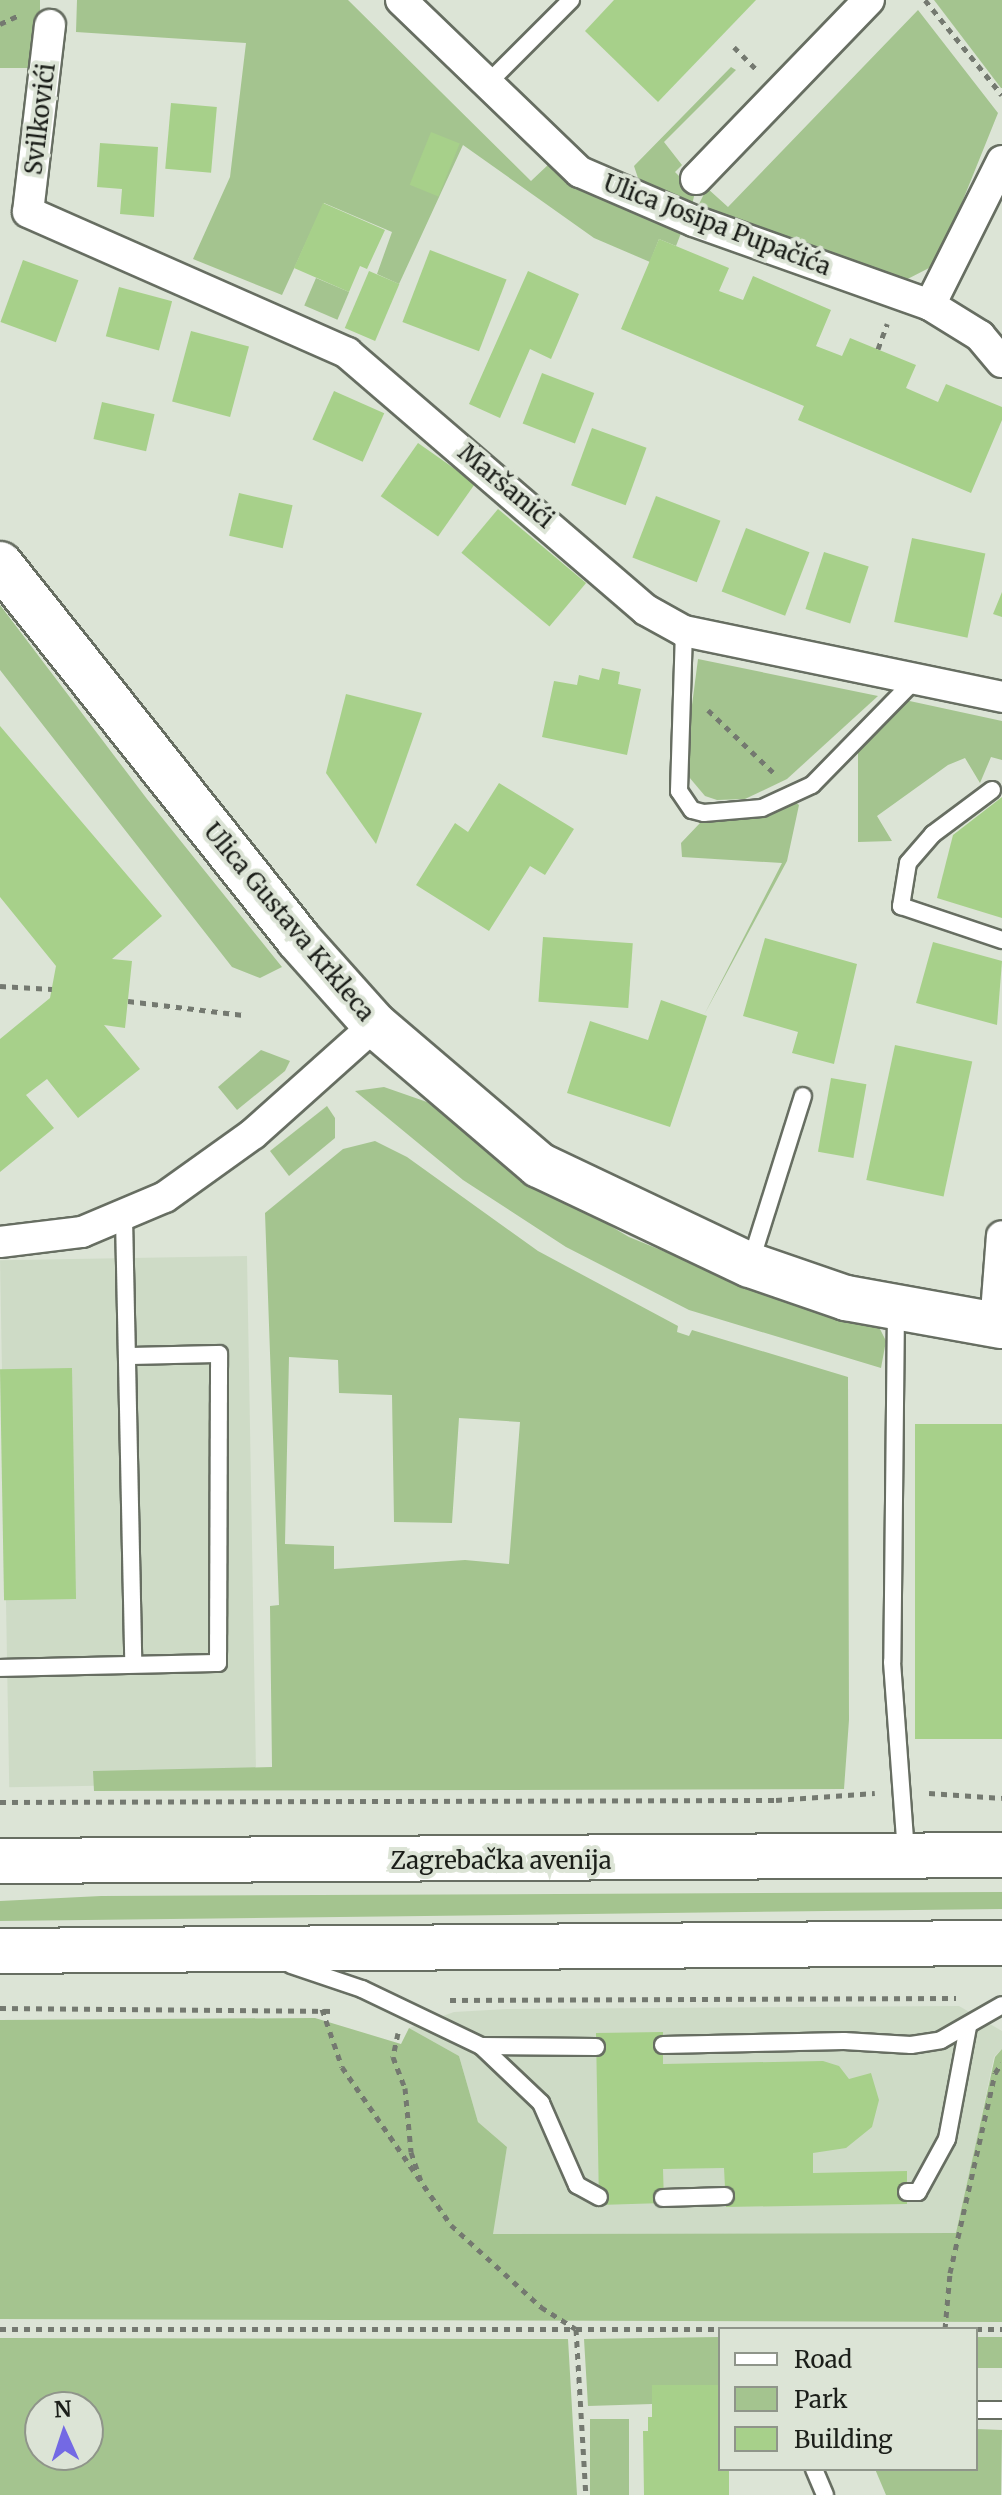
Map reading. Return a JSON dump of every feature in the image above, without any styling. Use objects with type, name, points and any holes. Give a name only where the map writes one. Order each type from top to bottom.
[{"type":"main road","name":"Ulica Gustava Krkleca","points":[[0,564],[298,939],[375,1025],[539,1165],[750,1265],[846,1298],[998,1326]]},
{"type":"main road","name":"Zagrebačka avenija","points":[[0,1861],[664,1861],[1002,1855]]},
{"type":"main road","points":[[0,1951],[1002,1943]]},
{"type":"street","name":"Ulica Josipa Pupačića","points":[[401,0],[580,172],[694,221],[930,305],[980,336],[1002,362]]},
{"type":"street","name":"Ulica Josipa Pupačića","points":[[696,179],[869,0]]},
{"type":"street","name":"Svilkovići","points":[[28,212],[50,25]]},
{"type":"street","points":[[930,305],[1002,161]]},
{"type":"street","name":"Maršanići","points":[[28,212],[347,353],[646,610],[684,631],[1002,697]]},
{"type":"street","points":[[0,1242],[82,1232],[124,1218],[165,1197],[253,1134],[375,1025]]},
{"type":"street","points":[[998,1326],[1002,1236]]},
{"type":"lane","points":[[487,84],[571,0]]},
{"type":"lane","points":[[684,631],[679,791],[692,810],[762,808],[793,794],[836,764],[914,681]]},
{"type":"lane","points":[[992,790],[933,834],[908,863],[901,906],[1002,940]]},
{"type":"lane","points":[[750,1265],[803,1096]]},
{"type":"lane","points":[[124,1218],[133,1664]]},
{"type":"lane","points":[[896,1308],[892,1662],[906,1855]]},
{"type":"lane","points":[[0,1668],[218,1663],[219,1354],[128,1356]]},
{"type":"lane","points":[[219,1949],[323,1975],[481,2046],[541,2103],[577,2185],[599,2197]]},
{"type":"lane","points":[[663,2045],[844,2041],[911,2045],[941,2040],[998,2007]]},
{"type":"lane","points":[[907,2192],[918,2192],[947,2139],[968,2027]]},
{"type":"lane","points":[[481,2046],[596,2047]]},
{"type":"lane","points":[[663,2198],[725,2196]]},
{"type":"lane","points":[[978,2410],[1002,2410]]},
{"type":"lane","points":[[815,2471],[825,2495]]},
{"type":"path","points":[[925,0],[1002,95]]},
{"type":"path","points":[[681,685],[793,794]]},
{"type":"path","points":[[0,986],[52,989]]},
{"type":"path","points":[[128,1001],[243,1015]]},
{"type":"path","points":[[0,1802],[776,1800],[877,1792]]},
{"type":"path","points":[[961,1792],[1002,1798]]},
{"type":"path","points":[[0,2008],[322,2009],[368,2017],[396,2006],[453,2000],[952,1998],[998,2007]]},
{"type":"path","points":[[322,2009],[342,2067],[451,2225],[541,2307],[576,2329]]},
{"type":"path","points":[[398,2032],[393,2057],[405,2088],[411,2152],[425,2191]]},
{"type":"path","points":[[944,2327],[950,2273],[995,2073],[1002,2063]]},
{"type":"path","points":[[0,2329],[718,2329]]},
{"type":"path","points":[[576,2329],[586,2495]]},
{"type":"path","points":[[978,2329],[1002,2329]]},
{"type":"shaded area","points":[[247,1256],[256,1783],[9,1787],[0,1260]]},
{"type":"shaded area","points":[[959,2006],[1002,2031],[1002,2049],[994,2057],[957,2233],[492,2234],[507,2147],[478,2122],[459,2056],[409,2028],[454,2012],[507,2009]]},
{"type":"green space","points":[[0,0],[40,0],[40,68],[0,68]]},
{"type":"green space","points":[[77,0],[348,0],[531,181],[550,163],[683,228],[676,246],[659,239],[650,262],[594,238],[463,145],[399,284],[377,274],[392,232],[324,203],[282,295],[193,259],[230,177],[246,43],[76,32]]},
{"type":"green space","points":[[934,0],[1002,0],[1002,88],[1001,88]]},
{"type":"green space","points":[[918,10],[998,113],[940,257],[929,268],[892,287],[697,208],[707,188],[728,207]]},
{"type":"green space","points":[[731,67],[736,70],[664,142],[682,165],[675,172],[695,192],[692,205],[640,184],[634,166]]},
{"type":"green space","points":[[316,278],[349,292],[337,320],[304,306]]},
{"type":"green space","points":[[0,605],[147,799],[282,967],[260,978],[232,967],[0,670]]},
{"type":"green space","points":[[698,659],[878,696],[787,779],[745,799],[717,800],[705,796],[689,777],[688,736]]},
{"type":"green space","points":[[905,700],[1002,721],[1002,760],[991,757],[980,783],[965,758],[948,765],[877,816],[892,841],[858,842],[858,751]]},
{"type":"green space","points":[[795,802],[799,805],[787,861],[704,1015],[782,863],[682,857],[681,843],[700,823]]},
{"type":"green space","points":[[261,1050],[290,1061],[285,1071],[237,1110],[218,1087]]},
{"type":"green space","points":[[384,1087],[427,1102],[521,1173],[629,1237],[783,1300],[879,1327],[886,1341],[881,1368],[689,1310],[566,1247],[463,1180],[355,1091]]},
{"type":"green space","points":[[327,1106],[335,1118],[335,1138],[289,1176],[270,1151]]},
{"type":"green space","points":[[375,1141],[407,1157],[538,1251],[678,1326],[677,1332],[689,1336],[692,1330],[848,1377],[849,1720],[844,1789],[94,1791],[93,1771],[272,1767],[270,1606],[279,1605],[265,1213],[343,1149]],"holes":[[[289,1357],[338,1360],[339,1393],[392,1395],[394,1522],[452,1523],[459,1418],[520,1422],[509,1564],[465,1560],[334,1569],[334,1546],[285,1544]]]},
{"type":"green space","points":[[1002,1892],[1002,1909],[0,1921],[0,1901],[101,1896]]},
{"type":"green space","points":[[315,2018],[401,2044],[409,2028],[459,2056],[478,2122],[507,2147],[493,2234],[956,2233],[995,2057],[1002,2049],[1002,2322],[0,2319],[0,2020]]},
{"type":"green space","points":[[718,2337],[718,2385],[652,2385],[652,2404],[588,2406],[584,2339]]},
{"type":"green space","points":[[978,2337],[1002,2337],[1002,2368],[978,2368]]},
{"type":"green space","points":[[0,2338],[568,2339],[577,2495],[0,2495]]},
{"type":"green space","points":[[590,2419],[629,2419],[629,2495],[590,2495]]},
{"type":"green space","points":[[978,2429],[1002,2430],[1001,2495],[886,2495],[876,2471],[978,2471]]},
{"type":"building","points":[[614,0],[756,0],[658,102],[585,31]]},
{"type":"building","points":[[171,103],[217,107],[211,173],[165,169]]},
{"type":"building","points":[[431,132],[460,144],[438,196],[410,185]]},
{"type":"building","points":[[100,143],[158,147],[154,217],[120,214],[122,189],[97,187]]},
{"type":"building","points":[[323,203],[385,230],[367,269],[360,266],[349,292],[294,268]]},
{"type":"building","points":[[659,239],[729,268],[719,291],[743,300],[753,276],[831,310],[816,346],[842,356],[850,338],[916,365],[906,388],[938,402],[946,384],[1002,407],[1002,420],[971,493],[798,420],[804,406],[621,329]]},
{"type":"building","points":[[430,250],[507,279],[479,351],[402,322]]},
{"type":"building","points":[[23,260],[78,280],[56,342],[0,322]]},
{"type":"building","points":[[369,271],[399,284],[375,341],[345,328]]},
{"type":"building","points":[[528,271],[579,294],[551,359],[530,349],[500,418],[469,404]]},
{"type":"building","points":[[119,287],[172,301],[159,350],[106,336]]},
{"type":"building","points":[[191,331],[249,347],[230,417],[172,402]]},
{"type":"building","points":[[542,373],[594,393],[575,443],[523,423]]},
{"type":"building","points":[[334,391],[384,413],[363,462],[312,439]]},
{"type":"building","points":[[102,402],[155,414],[146,451],[93,439]]},
{"type":"building","points":[[592,428],[647,448],[626,505],[571,485]]},
{"type":"building","points":[[418,443],[475,483],[438,536],[381,496]]},
{"type":"building","points":[[239,493],[293,505],[283,548],[229,536]]},
{"type":"building","points":[[656,496],[720,521],[697,582],[632,558]]},
{"type":"building","points":[[498,509],[586,583],[549,627],[461,553]]},
{"type":"building","points":[[746,528],[809,552],[785,616],[722,591]]},
{"type":"building","points":[[912,538],[985,554],[967,638],[894,622]]},
{"type":"building","points":[[824,552],[869,567],[850,624],[805,609]]},
{"type":"building","points":[[1002,592],[1002,617],[993,614]]},
{"type":"building","points":[[602,668],[620,672],[618,684],[641,689],[627,755],[542,737],[554,681],[577,685],[579,675],[599,680]]},
{"type":"building","points":[[346,694],[422,713],[376,844],[326,773]]},
{"type":"building","points":[[0,726],[162,916],[112,959],[132,961],[125,1028],[104,1025],[140,1069],[78,1118],[47,1079],[26,1095],[54,1128],[0,1172],[0,1039],[50,998],[56,966],[0,897]]},
{"type":"building","points":[[499,783],[574,829],[545,875],[530,866],[489,931],[416,885],[455,823],[468,832]]},
{"type":"building","points":[[1002,797],[1002,918],[937,898],[953,835]]},
{"type":"building","points":[[543,937],[633,943],[628,1008],[538,1002]]},
{"type":"building","points":[[765,938],[857,964],[834,1064],[792,1053],[798,1032],[743,1016]]},
{"type":"building","points":[[933,942],[1002,961],[997,1025],[916,1003]]},
{"type":"building","points":[[661,1000],[707,1016],[670,1127],[567,1093],[590,1021],[648,1040]]},
{"type":"building","points":[[895,1045],[972,1061],[944,1196],[866,1180]]},
{"type":"building","points":[[831,1078],[866,1084],[853,1158],[818,1152]]},
{"type":"building","points":[[72,1368],[76,1599],[4,1600],[0,1369]]},
{"type":"building","points":[[915,1424],[1002,1424],[1002,1739],[915,1739]]},
{"type":"building","points":[[663,2032],[663,2064],[823,2061],[839,2066],[849,2079],[871,2073],[879,2100],[872,2127],[846,2148],[813,2153],[813,2173],[907,2171],[907,2204],[726,2207],[724,2168],[663,2169],[664,2203],[599,2205],[596,2033]]},
{"type":"building","points":[[652,2385],[718,2385],[718,2471],[729,2471],[729,2495],[644,2495],[643,2431],[648,2431],[648,2417],[652,2417]]}]
